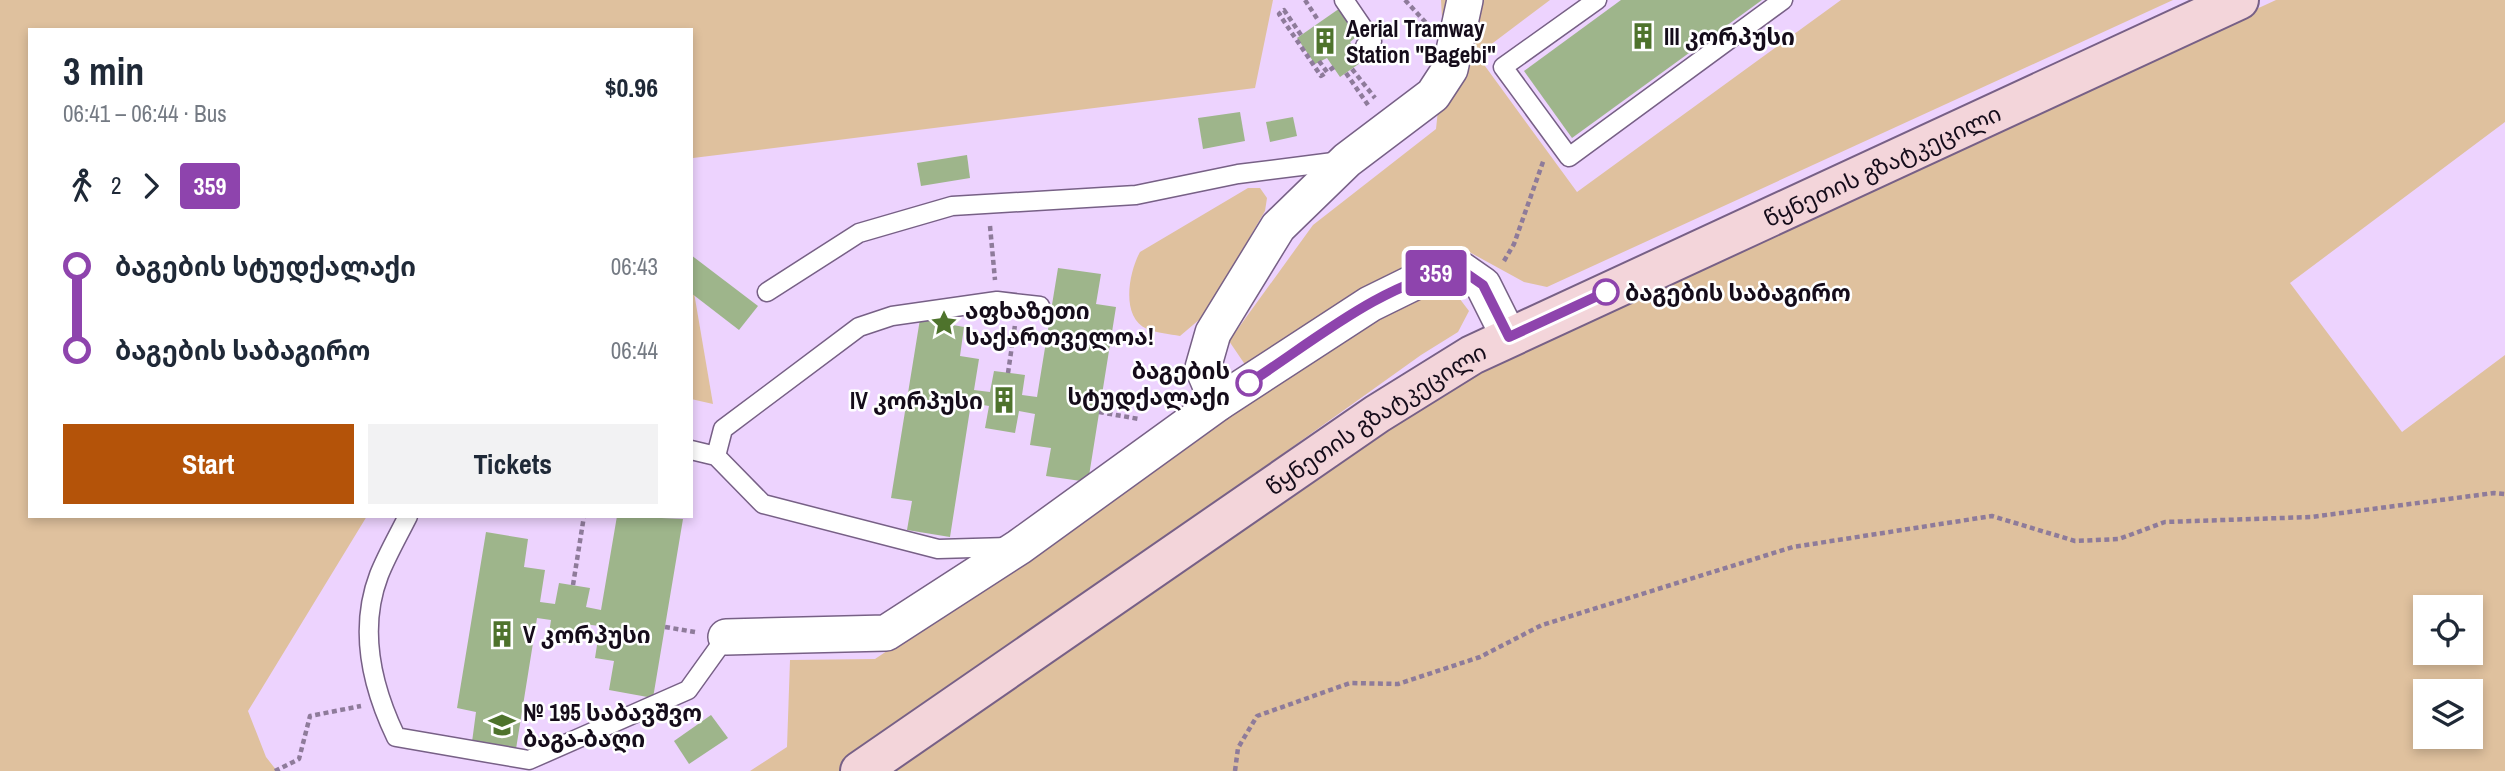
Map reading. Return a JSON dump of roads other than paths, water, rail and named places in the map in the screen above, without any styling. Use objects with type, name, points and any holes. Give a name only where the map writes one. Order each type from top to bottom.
[{"type":"main road","name":"წყნეთის გზატკეცილი","points":[[860,771],[1421,384],[1509,337],[2239,0]]},
{"type":"street","points":[[1218,403],[1203,368],[1213,333],[1278,227],[1347,160],[1433,95],[1450,69],[1465,0]]},
{"type":"street","points":[[726,637],[886,633],[1019,547],[1218,403],[1370,304],[1431,274],[1460,269],[1483,285],[1509,337]]},
{"type":"lane","points":[[1344,0],[1372,41],[1364,46]]},
{"type":"lane","points":[[1597,0],[1503,67],[1569,157],[1783,0]]},
{"type":"lane","points":[[767,292],[859,233],[952,206],[1136,195],[1238,174],[1347,160]]},
{"type":"lane","points":[[716,456],[723,429],[859,327],[892,316],[997,301],[1040,306]]},
{"type":"lane","points":[[693,450],[716,456],[763,504],[939,549],[1019,547]]},
{"type":"lane","points":[[407,518],[378,577],[367,642],[379,702],[396,737],[529,760],[688,690],[726,637]]},
{"type":"place","name":"III კორპუსი","points":[[1643,36]]},
{"type":"place","name":"Aerial Tramway Station \"Bagebi\"","points":[[1325,41]]},
{"type":"place","name":"ბაგების საბაგირო","points":[[1606,292]]},
{"type":"place","name":"აფხაზეთი საქართველოა!","points":[[944,323]]},
{"type":"place","name":"ბაგების სტუდქალაქი","points":[[1249,383]]},
{"type":"place","name":"IV კორპუსი","points":[[1004,400]]},
{"type":"place","name":"V კორპუსი","points":[[502,634]]},
{"type":"place","name":"№ 195 საბავშვო ბაგა-ბაღი","points":[[502,725]]}]
